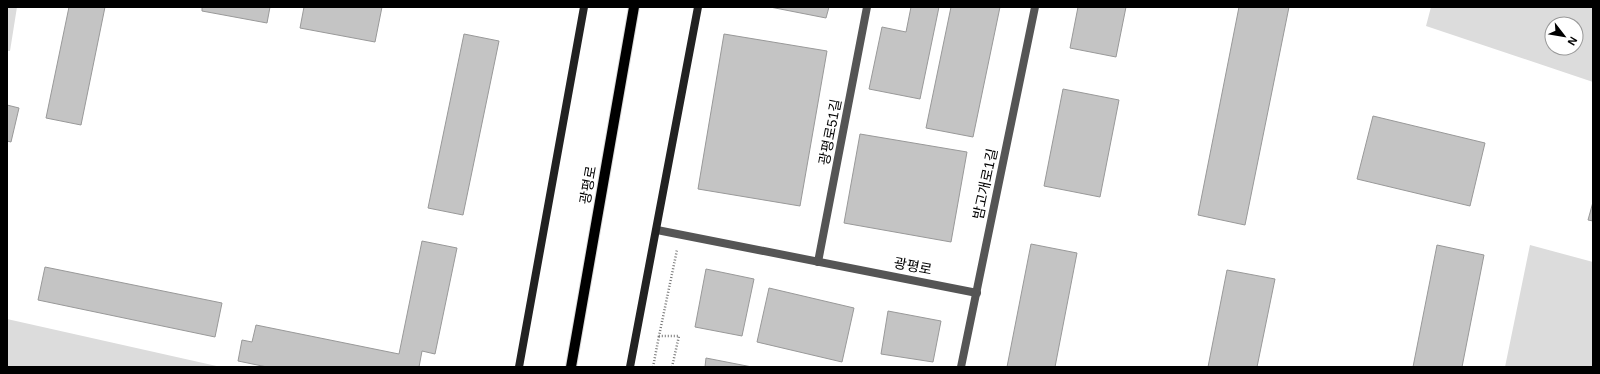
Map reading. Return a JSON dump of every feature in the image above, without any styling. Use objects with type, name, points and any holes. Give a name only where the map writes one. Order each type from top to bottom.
[{"type":"main road","points":[[519,367],[584,7]]},
{"type":"main road","name":"광평로","points":[[571,367],[634,7]]},
{"type":"main road","points":[[630,367],[698,7]]},
{"type":"street","name":"광평로51길","points":[[818,262],[867,7]]},
{"type":"street","name":"밤고개로1길","points":[[961,367],[1035,7]]},
{"type":"street","name":"광평로","points":[[656,230],[977,293]]},
{"type":"path","points":[[653,367],[680,235]]},
{"type":"path","points":[[659,336],[679,336],[672,367]]},
{"type":"shaded area","points":[[7,7],[17,7],[10,51],[7,51]]},
{"type":"shaded area","points":[[1431,7],[1593,7],[1593,82],[1426,26]]},
{"type":"shaded area","points":[[1530,245],[1593,262],[1593,367],[1505,367]]},
{"type":"shaded area","points":[[7,319],[221,367],[7,367]]},
{"type":"building","points":[[69,7],[105,7],[81,125],[46,118]]},
{"type":"building","points":[[202,7],[270,7],[267,23],[202,11]]},
{"type":"building","points":[[304,7],[382,7],[375,42],[300,28]]},
{"type":"building","points":[[770,7],[829,7],[826,18]]},
{"type":"building","points":[[911,7],[939,7],[920,99],[869,89],[882,27],[906,32]]},
{"type":"building","points":[[951,7],[1000,7],[973,137],[926,128]]},
{"type":"building","points":[[1078,7],[1126,7],[1116,57],[1070,48]]},
{"type":"building","points":[[1239,7],[1289,7],[1245,225],[1198,215]]},
{"type":"building","points":[[464,34],[499,41],[463,215],[428,208]]},
{"type":"building","points":[[724,34],[827,51],[800,206],[698,189]]},
{"type":"building","points":[[1063,89],[1119,100],[1100,197],[1044,186]]},
{"type":"building","points":[[7,105],[19,108],[11,142],[7,141]]},
{"type":"building","points":[[1373,116],[1485,143],[1470,206],[1357,179]]},
{"type":"building","points":[[860,134],[967,152],[951,242],[844,223]]},
{"type":"building","points":[[1593,202],[1593,221],[1588,220]]},
{"type":"building","points":[[422,241],[457,248],[435,354],[422,351],[419,367],[267,367],[238,361],[242,340],[252,342],[256,325],[399,354]]},
{"type":"building","points":[[1031,244],[1077,253],[1055,367],[1007,367]]},
{"type":"building","points":[[1437,245],[1484,255],[1462,367],[1413,367]]},
{"type":"building","points":[[45,267],[222,303],[215,337],[38,300]]},
{"type":"building","points":[[706,269],[754,279],[742,336],[695,327]]},
{"type":"building","points":[[1227,270],[1275,279],[1257,367],[1208,367]]},
{"type":"building","points":[[769,288],[854,308],[842,362],[757,342]]},
{"type":"building","points":[[888,311],[941,321],[933,362],[881,354]]},
{"type":"building","points":[[706,358],[752,367],[705,367]]}]
